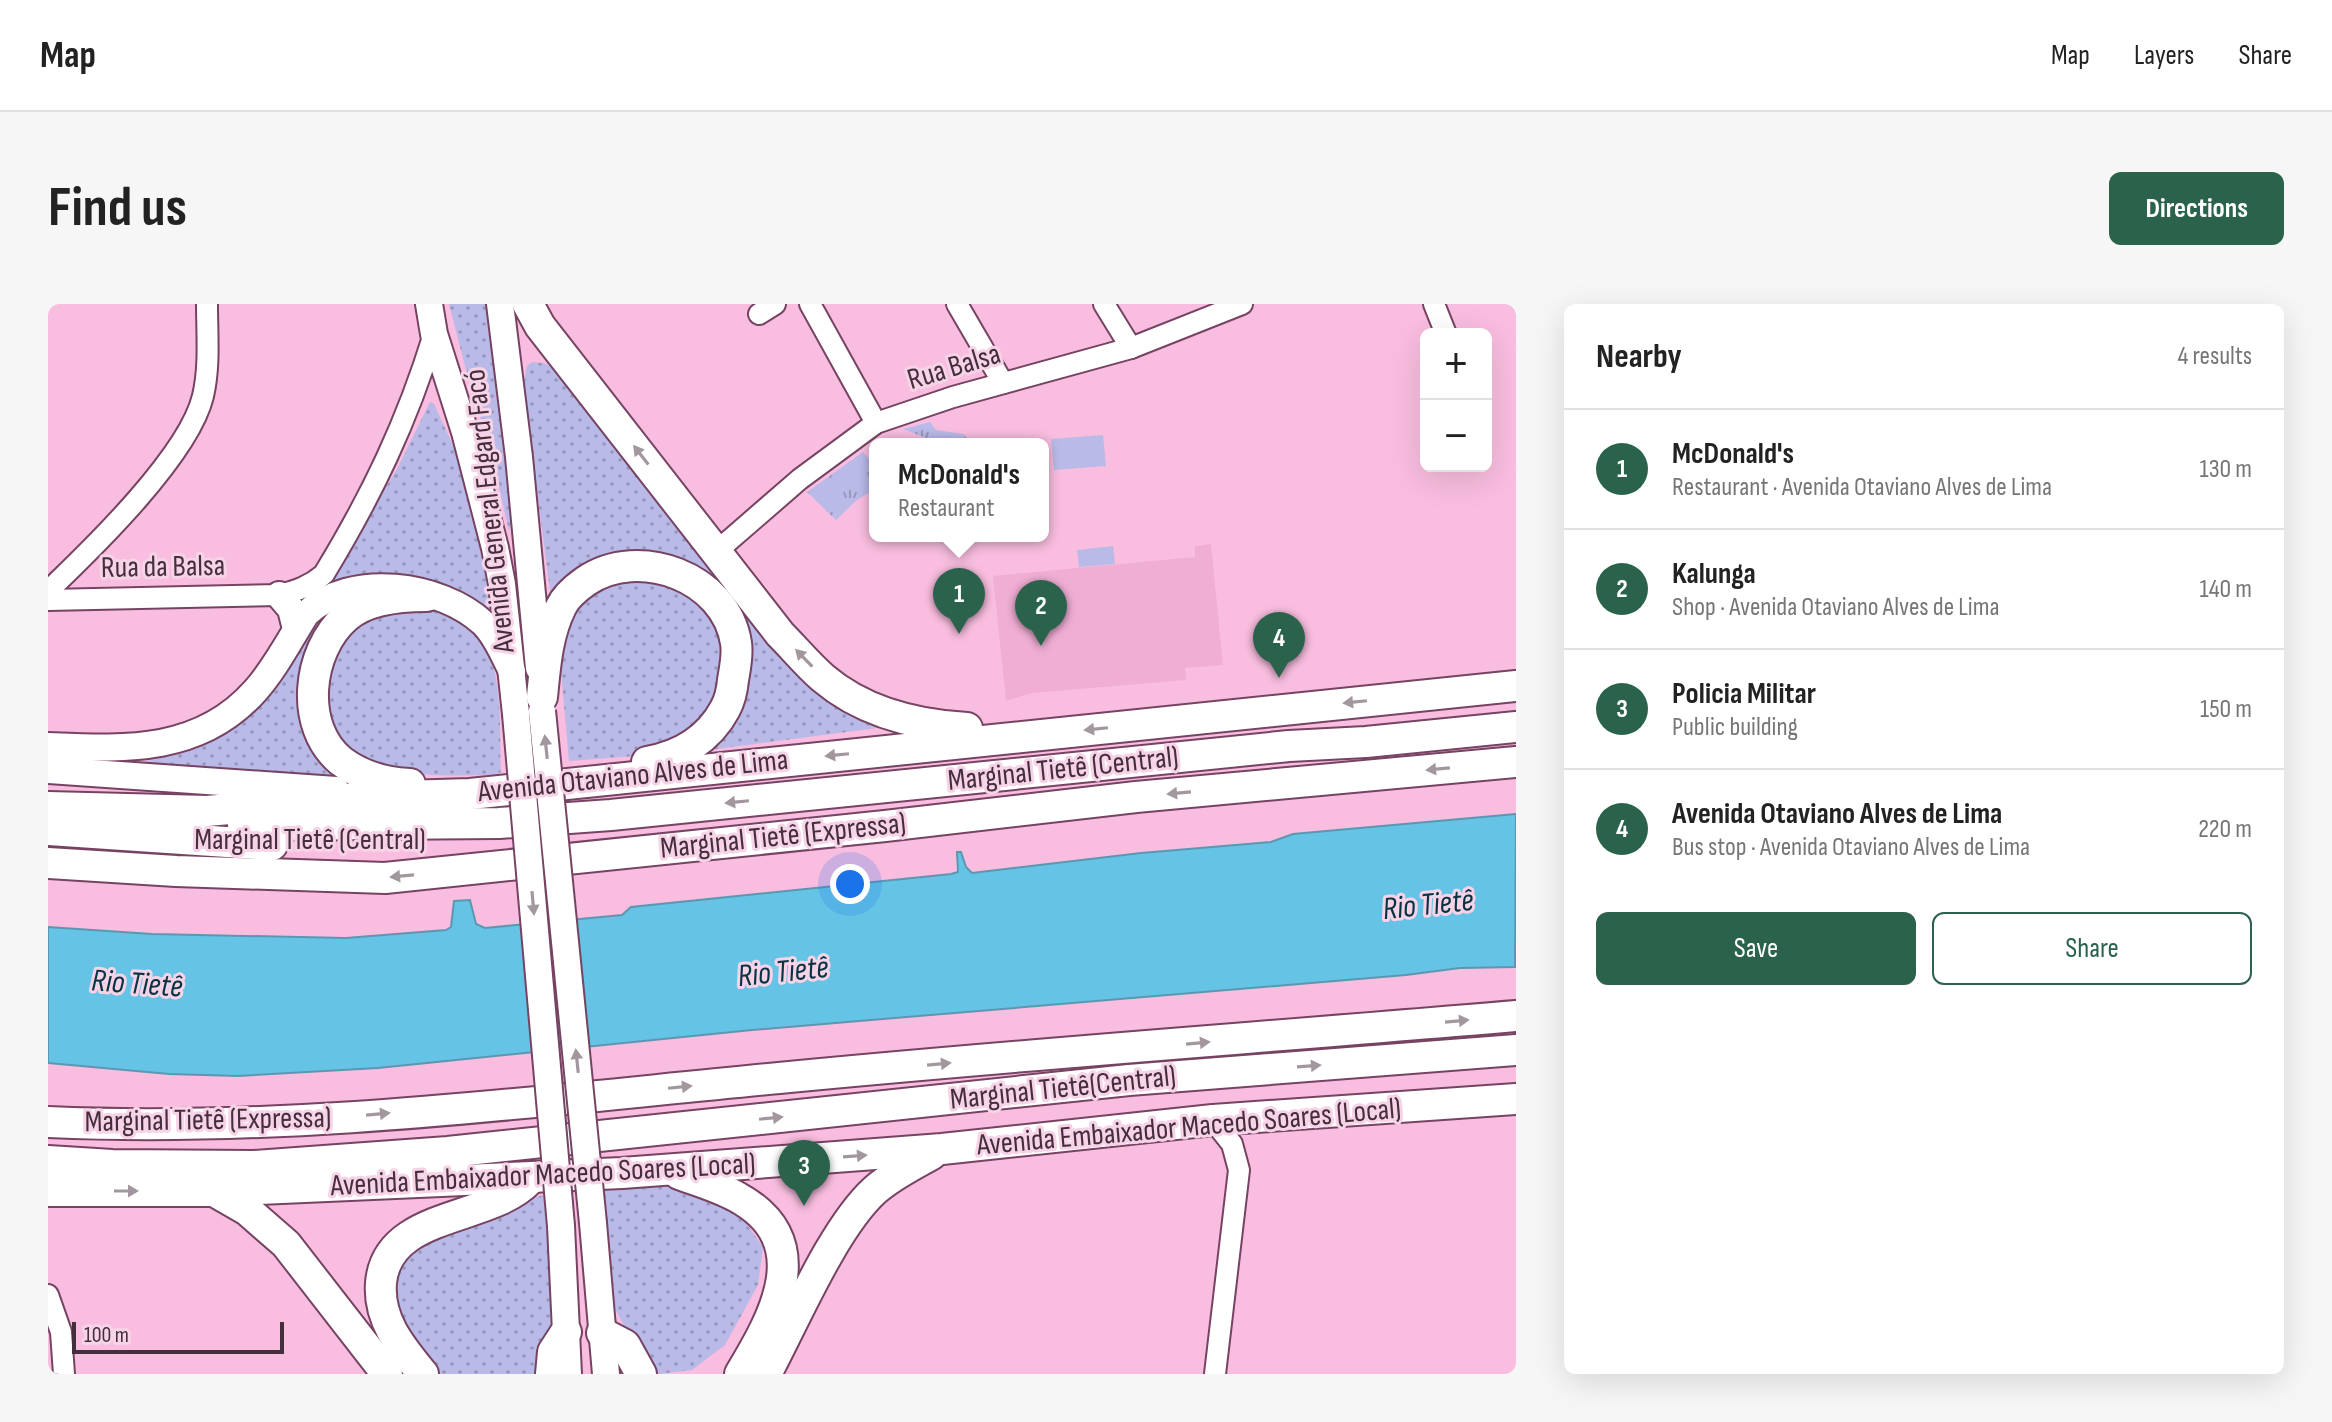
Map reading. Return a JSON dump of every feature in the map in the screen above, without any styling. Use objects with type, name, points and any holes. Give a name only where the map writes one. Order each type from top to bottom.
[{"type":"highway","points":[[528,304],[540,326],[789,643],[825,680],[864,704],[902,720],[936,726],[1013,730],[1028,736]]},
{"type":"highway","points":[[533,707],[561,605],[591,578],[622,565],[653,566],[674,571],[714,600],[732,629],[736,645],[730,701],[706,737],[668,758],[632,764],[618,777]]},
{"type":"highway","points":[[427,596],[407,596],[364,606],[346,617],[332,633],[314,671],[316,718],[339,759],[359,773],[405,784],[454,785],[470,794]]},
{"type":"highway","name":"Avenida Otaviano Alves de Lima","points":[[48,807],[207,811],[370,797],[470,794],[1516,686]]},
{"type":"highway","points":[[1289,746],[1365,730],[1516,708]]},
{"type":"highway","name":"Marginal Tietê (Central)","points":[[611,815],[1289,746],[1366,742],[1516,727]]},
{"type":"highway","name":"Marginal Tietê (Expressa)","points":[[48,863],[385,878],[1136,797],[1516,762]]},
{"type":"highway","points":[[96,810],[131,821],[306,826],[499,823],[611,815]]},
{"type":"highway","name":"Avenida Otaviano Alves de Lima","points":[[571,826],[611,815]]},
{"type":"highway","name":"Marginal Tietê (Central)","points":[[48,830],[246,844],[316,845],[400,844],[571,826]]},
{"type":"highway","name":"Marginal Tietê (Expressa)","points":[[48,1122],[120,1126],[365,1115],[1516,1016]]},
{"type":"highway","name":"Marginal Tietê(Central)","points":[[112,1165],[254,1166],[526,1144],[1129,1080],[1516,1050]]},
{"type":"highway","name":"Avenida Embaixador Macedo Soares (Local)","points":[[48,1191],[214,1191],[530,1179],[942,1149],[1213,1120],[1516,1099]]},
{"type":"highway","points":[[48,1141],[178,1142],[210,1124]]},
{"type":"highway","points":[[766,1374],[826,1259],[856,1211],[875,1189],[893,1176],[942,1149]]},
{"type":"highway","points":[[48,1161],[112,1165]]},
{"type":"highway","points":[[48,1170],[112,1165]]},
{"type":"highway","points":[[665,1170],[737,1197],[762,1216],[778,1242],[784,1268],[783,1284],[740,1374]]},
{"type":"highway","points":[[423,1374],[389,1329],[381,1289],[387,1258],[397,1246],[425,1227],[507,1196],[530,1179]]},
{"type":"highway","points":[[214,1191],[247,1210],[286,1244],[387,1374]]},
{"type":"highway","points":[[551,1374],[553,1352],[566,1332]]},
{"type":"highway","points":[[602,1333],[625,1345],[641,1374]]},
{"type":"main road","name":"Avenida General Edgard Facó","points":[[429,304],[434,334],[465,432],[495,548],[512,671],[533,707]]},
{"type":"main road","name":"Avenida General Edgard Facó","points":[[500,304],[519,457],[533,707]]},
{"type":"main road","points":[[48,746],[150,747],[191,734],[229,713],[255,691],[315,605],[348,590],[403,588],[472,614],[487,626],[512,671]]},
{"type":"main road","points":[[279,595],[291,609],[296,629]]},
{"type":"main road","points":[[533,707],[593,1223],[606,1374]]},
{"type":"main road","points":[[533,707],[568,1374]]},
{"type":"main road","name":"Avenida Otaviano Alves de Lima","points":[[48,770],[350,790],[370,797]]},
{"type":"street","points":[[48,591],[130,506],[182,443],[194,422],[203,396],[208,362],[207,304]]},
{"type":"street","points":[[810,304],[876,423]]},
{"type":"street","points":[[957,304],[1003,383]]},
{"type":"street","points":[[1104,304],[1131,348]]},
{"type":"street","name":"Rua Balsa","points":[[717,551],[800,479],[876,423],[1003,383],[1131,348],[1242,304]]},
{"type":"street","points":[[1434,304],[1444,328]]},
{"type":"street","points":[[279,595],[299,590],[324,574],[351,529],[402,430],[434,334]]},
{"type":"street","name":"Rua da Balsa","points":[[48,600],[279,595]]},
{"type":"street","points":[[1213,1120],[1232,1144],[1239,1170],[1215,1374]]},
{"type":"street","points":[[48,1295],[61,1332],[64,1374]]},
{"type":"shaded area","points":[[1211,544],[1223,665],[1185,668],[1186,680],[1032,693],[1006,701],[993,576],[1195,557],[1195,546]]},
{"type":"green space","points":[[449,304],[491,304],[511,523],[509,531],[489,443],[472,393]]},
{"type":"green space","points":[[532,362],[555,368],[885,727],[709,750],[743,644],[670,560],[551,598],[523,386],[527,366]]},
{"type":"green space","points":[[430,402],[434,404],[462,465],[480,533],[494,612],[445,587],[328,588],[327,583],[397,469]]},
{"type":"green space","points":[[930,422],[936,430],[963,434],[967,438],[926,438],[903,429]]},
{"type":"green space","points":[[1103,435],[1106,466],[1054,470],[1051,439]]},
{"type":"green space","points":[[863,452],[869,459],[869,493],[836,520],[807,492]]},
{"type":"green space","points":[[1113,546],[1115,564],[1079,567],[1077,550]]},
{"type":"green space","points":[[640,576],[694,595],[728,644],[726,678],[701,728],[649,755],[569,761],[560,660],[567,626],[576,607],[610,579]]},
{"type":"green space","points":[[336,606],[309,648],[339,770],[338,783],[132,765],[187,752],[236,724],[277,686],[309,632]]},
{"type":"green space","points":[[429,607],[455,615],[469,624],[481,637],[489,654],[495,672],[500,714],[501,772],[497,774],[464,776],[387,769],[358,757],[342,742],[332,724],[326,705],[325,684],[329,664],[351,630],[374,615]]},
{"type":"green space","points":[[645,1179],[721,1201],[746,1223],[763,1247],[758,1285],[725,1345],[692,1370],[659,1374],[641,1358],[612,1303],[603,1187]]},
{"type":"green space","points":[[547,1194],[551,1332],[543,1374],[433,1374],[390,1321],[388,1270],[436,1225]]},
{"type":"water","name":"Rio Tietê","points":[[1516,814],[1515,967],[1460,968],[752,1030],[378,1068],[238,1076],[169,1074],[48,1063],[48,927],[152,934],[346,938],[446,930],[451,927],[454,901],[470,900],[476,924],[485,928],[622,915],[631,907],[951,874],[958,872],[957,852],[961,852],[966,867],[972,873],[1141,853],[1271,842],[1293,834]]},
{"type":"place","name":"McDonald's","points":[[959,634]]},
{"type":"place","name":"Kalunga","points":[[1041,646]]},
{"type":"place","name":"Avenida Otaviano Alves de Lima","points":[[1279,678]]},
{"type":"place","name":"Policia Militar","points":[[804,1206]]}]
